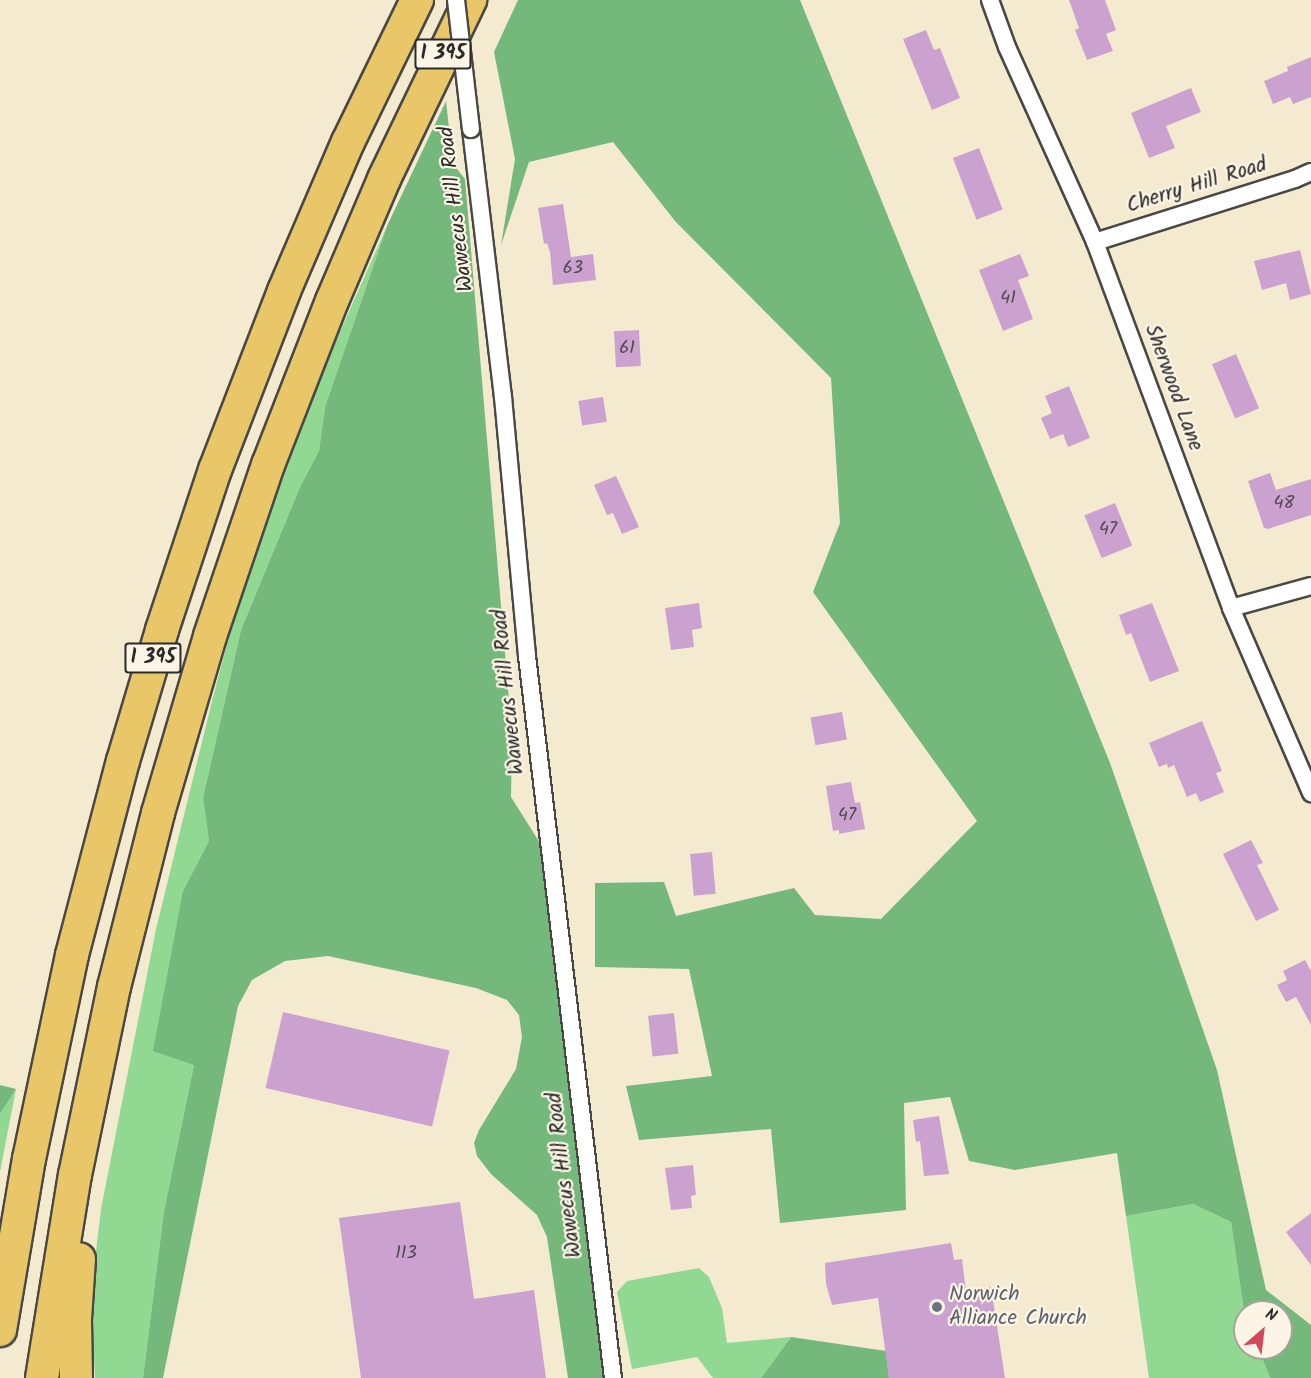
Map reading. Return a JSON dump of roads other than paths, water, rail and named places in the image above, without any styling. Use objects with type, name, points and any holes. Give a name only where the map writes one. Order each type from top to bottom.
[{"type":"highway","name":"I 395","points":[[0,1330],[31,1149],[72,955],[120,772],[168,609],[219,460],[292,272],[348,142],[417,0]]},
{"type":"highway","name":"I 395","points":[[42,1378],[84,1130],[114,987],[148,850],[190,701],[244,532],[294,394],[357,241],[470,0]]},
{"type":"highway","points":[[76,1378],[76,1296],[87,1176],[84,1130]]},
{"type":"street","name":"Wawecus Hill Road","points":[[456,0],[503,397],[527,656],[613,1378]]},
{"type":"street","name":"Sherwood Lane","points":[[990,0],[1007,47],[1095,242],[1231,608],[1311,793]]},
{"type":"street","name":"Cherry Hill Road","points":[[1095,242],[1311,172]]},
{"type":"street","points":[[1231,608],[1311,586]]},
{"type":"place","name":"Norwich Alliance Church","points":[[937,1307]]}]
